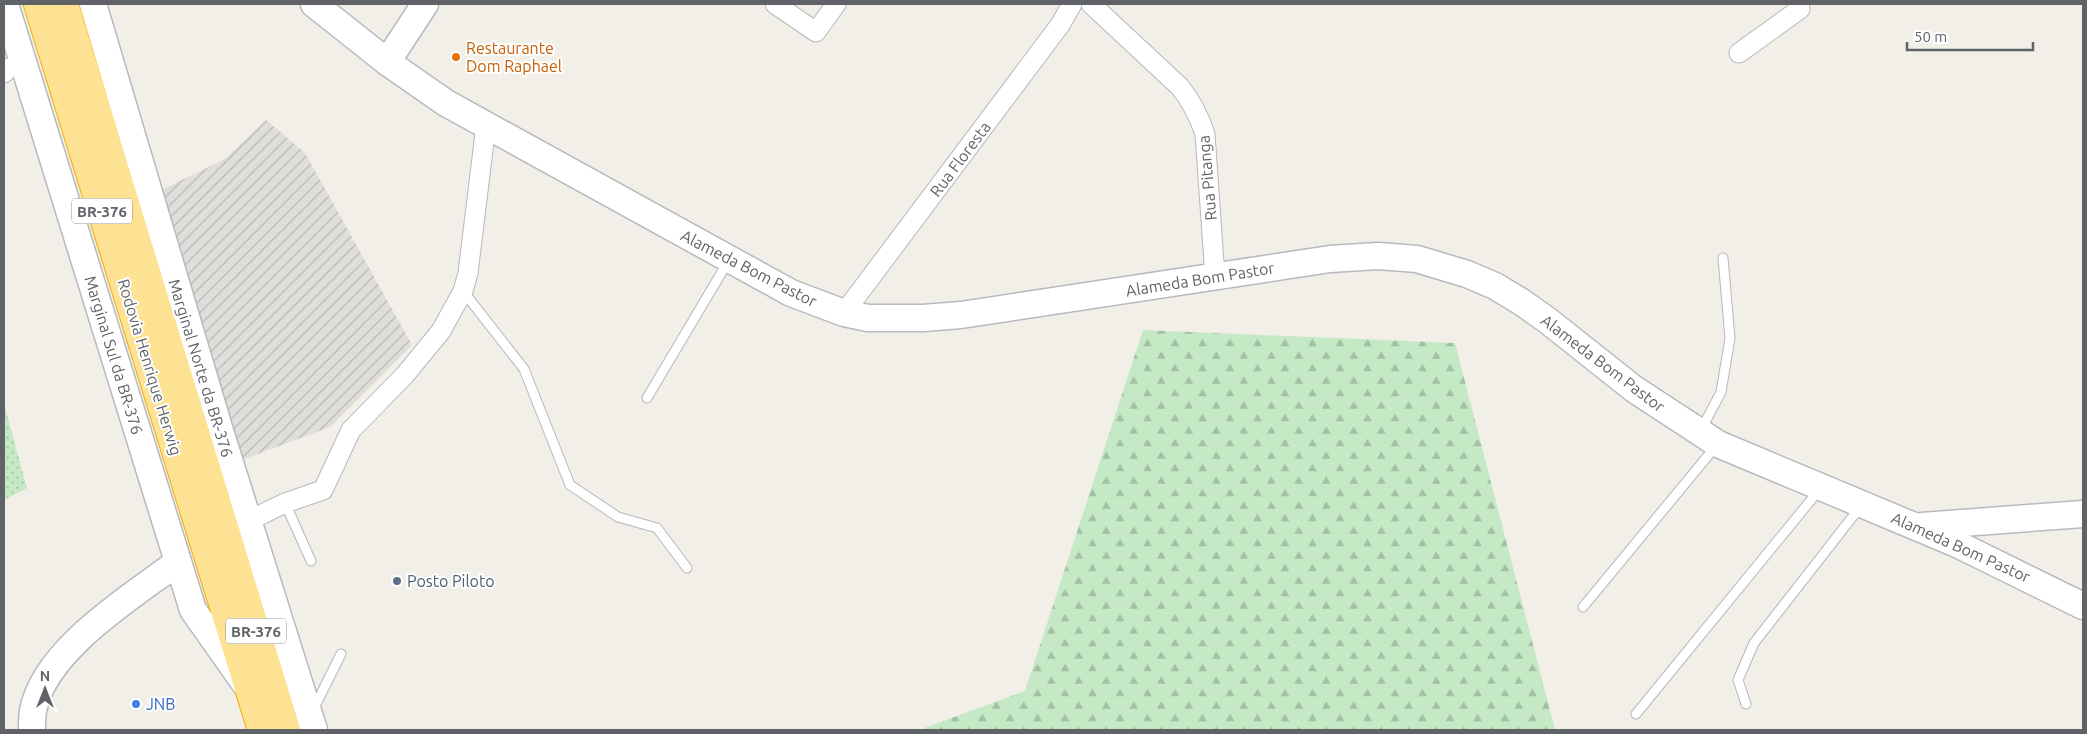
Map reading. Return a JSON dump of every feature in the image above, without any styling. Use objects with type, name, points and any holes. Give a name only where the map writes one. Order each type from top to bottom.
[{"type":"highway","name":"Rodovia Henrique Herwig","points":[[38,4],[286,730]]},
{"type":"highway","name":"Rodovia Henrique Herwig","points":[[64,4],[178,415],[250,692],[262,730]]},
{"type":"main road","name":"Marginal Norte da BR-376","points":[[93,4],[308,725]]},
{"type":"main road","name":"Alameda Bom Pastor","points":[[314,4],[387,62],[446,103],[791,293],[844,313],[868,318],[895,319],[960,315],[1353,257],[1401,257],[1437,264],[1494,286],[1520,301],[1634,389],[1709,438],[1996,561],[2083,606]]},
{"type":"main road","points":[[387,62],[426,4]]},
{"type":"main road","name":"Marginal Sul da BR-376","points":[[7,17],[14,67],[193,610],[250,692]]},
{"type":"main road","points":[[1917,526],[2083,514]]},
{"type":"main road","points":[[32,730],[33,710],[40,690],[52,670],[70,647],[109,613],[178,562]]},
{"type":"street","points":[[776,4],[816,32],[836,4]]},
{"type":"street","name":"Rua Floresta","points":[[844,313],[1060,25],[1072,4]]},
{"type":"street","name":"Rua Pitanga","points":[[1091,4],[1180,87],[1199,117],[1205,134],[1215,277]]},
{"type":"street","points":[[1739,53],[1800,9]]},
{"type":"street","points":[[248,521],[285,502],[323,490],[351,430],[425,352],[441,331],[463,291],[471,247],[486,125]]},
{"type":"lane","points":[[1583,607],[1709,438],[1721,392],[1730,338],[1723,258]]},
{"type":"lane","points":[[647,398],[729,260]]},
{"type":"lane","points":[[463,291],[524,369],[570,485],[618,517],[657,528],[687,568]]},
{"type":"lane","points":[[1636,714],[1822,487]]},
{"type":"lane","points":[[285,502],[311,561]]},
{"type":"lane","points":[[1746,704],[1738,680],[1754,643],[1863,504]]},
{"type":"lane","points":[[308,725],[341,654]]},
{"type":"shaded area","points":[[266,120],[305,153],[412,345],[330,427],[242,460],[159,191],[225,159]]},
{"type":"green space","points":[[1143,330],[1455,343],[1555,730],[919,730],[1025,691]]},
{"type":"green space","points":[[4,404],[27,488],[4,500]]},
{"type":"place","name":"Restaurante Dom Raphael","points":[[456,57]]},
{"type":"place","name":"Posto Piloto","points":[[397,581]]},
{"type":"place","name":"JNB","points":[[136,704]]}]
